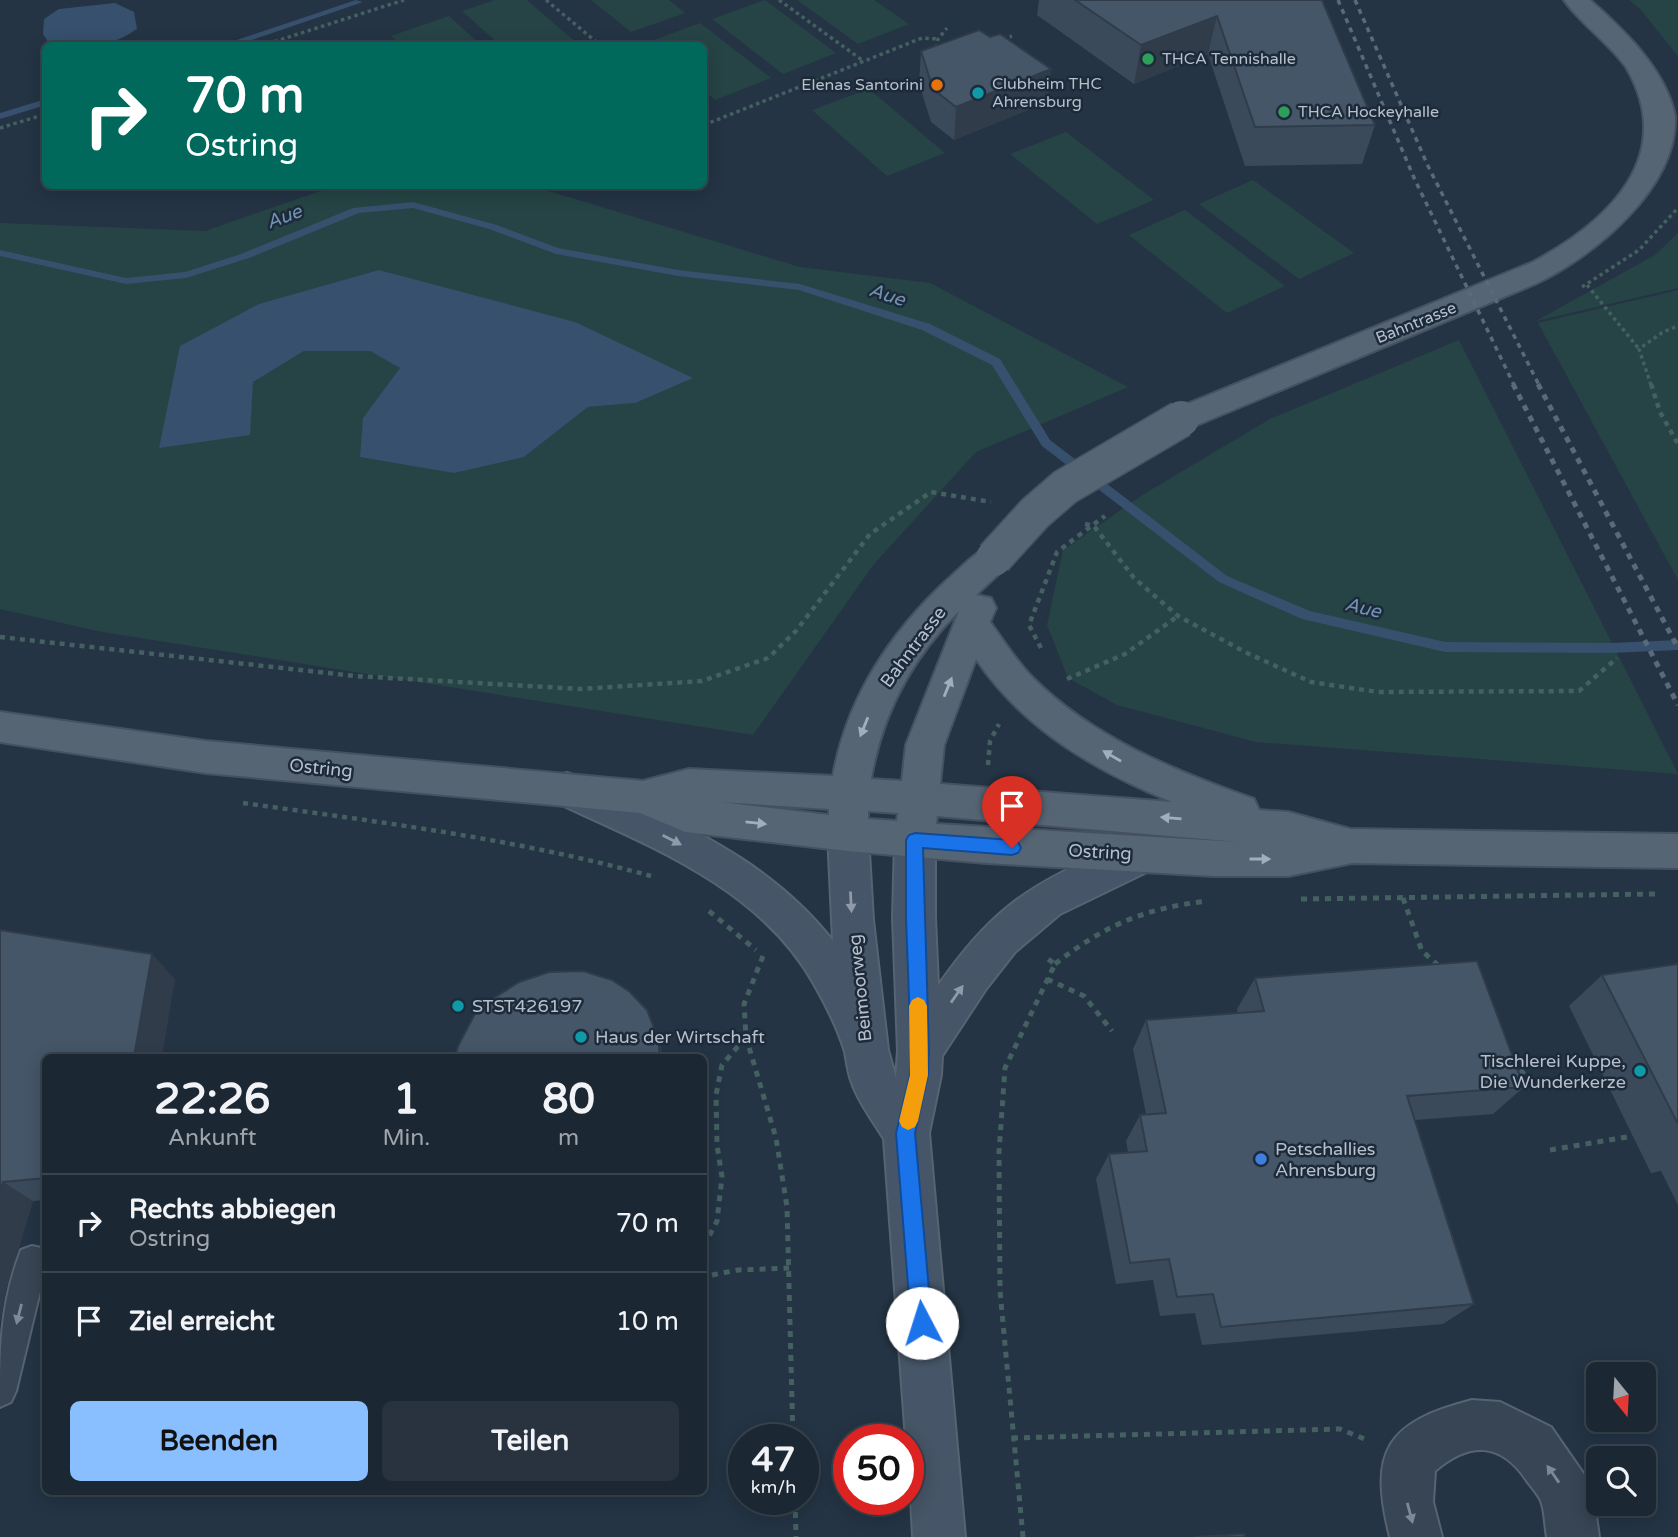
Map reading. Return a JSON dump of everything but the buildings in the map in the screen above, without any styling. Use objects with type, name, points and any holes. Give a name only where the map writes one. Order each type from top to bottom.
[{"type":"main road","name":"Bahntrasse","points":[[848,834],[848,793],[857,745],[876,698],[893,668],[936,611],[994,558],[1023,524],[1052,498],[1094,468],[1181,419],[1248,388],[1441,313],[1553,263],[1604,227],[1641,191],[1650,175],[1663,135],[1653,96],[1632,56],[1576,0]]},
{"type":"main road","name":"Bahntrasse","points":[[915,840],[917,800],[925,745],[973,625],[994,558]]},
{"type":"main road","points":[[973,625],[999,664],[1043,690],[1067,728],[1164,784],[1288,829]]},
{"type":"main road","name":"Ostring","points":[[0,727],[206,757],[643,797],[685,815],[915,840],[1214,859],[1288,859],[1352,846],[1678,851]]},
{"type":"main road","name":"Ostring","points":[[643,797],[689,785],[848,793],[1288,829],[1352,846]]},
{"type":"main road","points":[[567,789],[721,865],[771,900],[820,957],[842,994],[866,1051]]},
{"type":"main road","name":"Beimoorweg","points":[[848,834],[852,920],[866,1051],[873,1081],[906,1133]]},
{"type":"main road","name":"Beimoorweg","points":[[915,840],[914,918],[920,1051],[919,1075],[906,1133],[939,1537]]},
{"type":"main road","points":[[920,1051],[965,983],[1032,910],[1143,855]]},
{"type":"street","points":[[1416,1537],[1406,1502],[1410,1458],[1439,1434],[1472,1425],[1500,1427],[1533,1445],[1567,1494],[1573,1537]]},
{"type":"lane","points":[[0,1391],[32,1261],[42,1263]]},
{"type":"path","points":[[273,42],[404,0]]},
{"type":"path","points":[[546,0],[596,42]]},
{"type":"path","points":[[779,0],[863,60]]},
{"type":"path","points":[[936,52],[939,39],[947,28]]},
{"type":"path","points":[[1000,40],[1012,36]]},
{"type":"path","points":[[707,124],[922,38],[939,39]]},
{"type":"path","points":[[0,128],[42,115]]},
{"type":"path","points":[[1587,285],[1639,349],[1660,412],[1678,444]]},
{"type":"path","points":[[1639,349],[1663,332],[1678,326]]},
{"type":"path","points":[[0,637],[355,676],[581,689],[702,681],[768,658],[796,631],[870,534],[931,492],[977,499]]},
{"type":"path","points":[[1029,625],[1056,552],[1105,516]]},
{"type":"path","points":[[1094,526],[1134,578],[1178,616],[1247,653],[1311,682],[1378,692],[1579,691],[1617,658]]},
{"type":"path","points":[[985,804],[990,741],[1001,721],[1043,690],[1125,654],[1178,616]]},
{"type":"path","points":[[235,802],[464,834],[604,863],[657,878]]},
{"type":"path","points":[[1297,900],[1664,894]]},
{"type":"path","points":[[1403,898],[1426,962]]},
{"type":"path","points":[[1023,1537],[1000,1291],[999,1152],[1005,1068],[1055,964],[1084,940],[1121,919],[1172,904],[1218,901]]},
{"type":"path","points":[[699,903],[763,956],[744,1004],[746,1037],[776,1138],[787,1207],[793,1424]]},
{"type":"path","points":[[1011,930],[1055,964]]},
{"type":"path","points":[[1422,951],[1439,965],[1446,976]]},
{"type":"path","points":[[1047,979],[1084,996],[1112,1031]]},
{"type":"path","points":[[707,1240],[717,1221],[722,1177],[717,1145],[716,1095],[722,1065],[746,1037]]},
{"type":"path","points":[[1510,1059],[1528,1078]]},
{"type":"path","points":[[1550,1150],[1633,1136]]},
{"type":"path","points":[[712,1276],[737,1270],[789,1268]]},
{"type":"path","points":[[1012,1438],[1340,1429],[1410,1458]]},
{"type":"path","points":[[795,1515],[796,1537]]},
{"type":"green space","points":[[495,0],[527,0],[576,42],[497,42],[462,11]]},
{"type":"green space","points":[[591,0],[669,0],[685,13],[631,32]]},
{"type":"green space","points":[[765,0],[836,53],[783,74],[712,19]]},
{"type":"green space","points":[[797,0],[874,0],[909,24],[858,44]]},
{"type":"green space","points":[[1629,0],[1678,0],[1678,56],[1640,9]]},
{"type":"green space","points":[[449,16],[478,42],[398,42],[391,36]]},
{"type":"green space","points":[[700,23],[771,78],[715,100],[707,93],[707,42],[649,42]]},
{"type":"green space","points":[[869,89],[945,153],[887,176],[812,110]]},
{"type":"green space","points":[[1066,132],[1154,200],[1097,224],[1010,154]]},
{"type":"green space","points":[[1253,180],[1354,253],[1299,279],[1199,204]]},
{"type":"green space","points":[[326,189],[538,189],[800,267],[930,283],[1128,387],[976,452],[874,564],[753,735],[102,632],[0,609],[0,223],[205,231]],"holes":[[[379,270],[473,297],[635,403],[588,407],[524,457],[363,418],[401,368],[370,351],[304,351],[253,382],[159,448],[169,404]]]},
{"type":"green space","points":[[1185,210],[1285,286],[1227,313],[1129,235]]},
{"type":"green space","points":[[1678,233],[1678,288],[1536,321],[1655,255]]},
{"type":"green space","points":[[1678,290],[1678,580],[1538,323]]},
{"type":"green space","points":[[1459,340],[1678,774],[1256,742],[1117,705],[1068,678],[1047,625],[1063,550],[1144,494],[1270,419]]},
{"type":"water","points":[[115,3],[134,12],[137,29],[112,42],[48,42],[43,34],[44,19],[59,9]]},
{"type":"water","points":[[379,270],[575,322],[693,378],[635,403],[588,407],[524,457],[454,473],[360,457],[363,418],[400,368],[370,351],[304,351],[253,382],[250,435],[159,448],[180,346],[259,304]]},
{"type":"waterway","points":[[235,42],[359,2]]},
{"type":"waterway","points":[[0,116],[42,103]]},
{"type":"waterway","name":"Aue","points":[[0,253],[126,281],[186,275],[245,256],[357,210],[413,205],[493,227],[556,251],[678,273],[800,287],[926,327],[996,362],[1046,443],[1223,579],[1307,615],[1445,647],[1611,648],[1678,645]]},
{"type":"railway","points":[[1338,0],[1415,180],[1514,385]]},
{"type":"railway","points":[[1355,0],[1428,166],[1539,385]]},
{"type":"railway","points":[[1513,384],[1678,705]]},
{"type":"railway","points":[[1538,384],[1678,648]]},
{"type":"slow traffic","points":[[908,1121],[919,1075],[918,1006]]},
{"type":"place","name":"THCA Tennishalle","points":[[1148,59]]},
{"type":"place","name":"Elenas Santorini","points":[[937,85]]},
{"type":"place","name":"Clubheim THC Ahrensburg","points":[[978,93]]},
{"type":"place","name":"THCA Hockeyhalle","points":[[1284,112]]},
{"type":"place","name":"STST426197","points":[[458,1006]]},
{"type":"place","name":"Haus der Wirtschaft","points":[[581,1037]]},
{"type":"place","name":"Tischlerei Kuppe, Die Wunderkerze","points":[[1640,1071]]},
{"type":"place","name":"Petschallies Ahrensburg","points":[[1261,1159]]},
{"type":"route","points":[[922,1323],[906,1133],[919,1075],[920,1051],[914,918],[915,840],[1012,848]]}]
